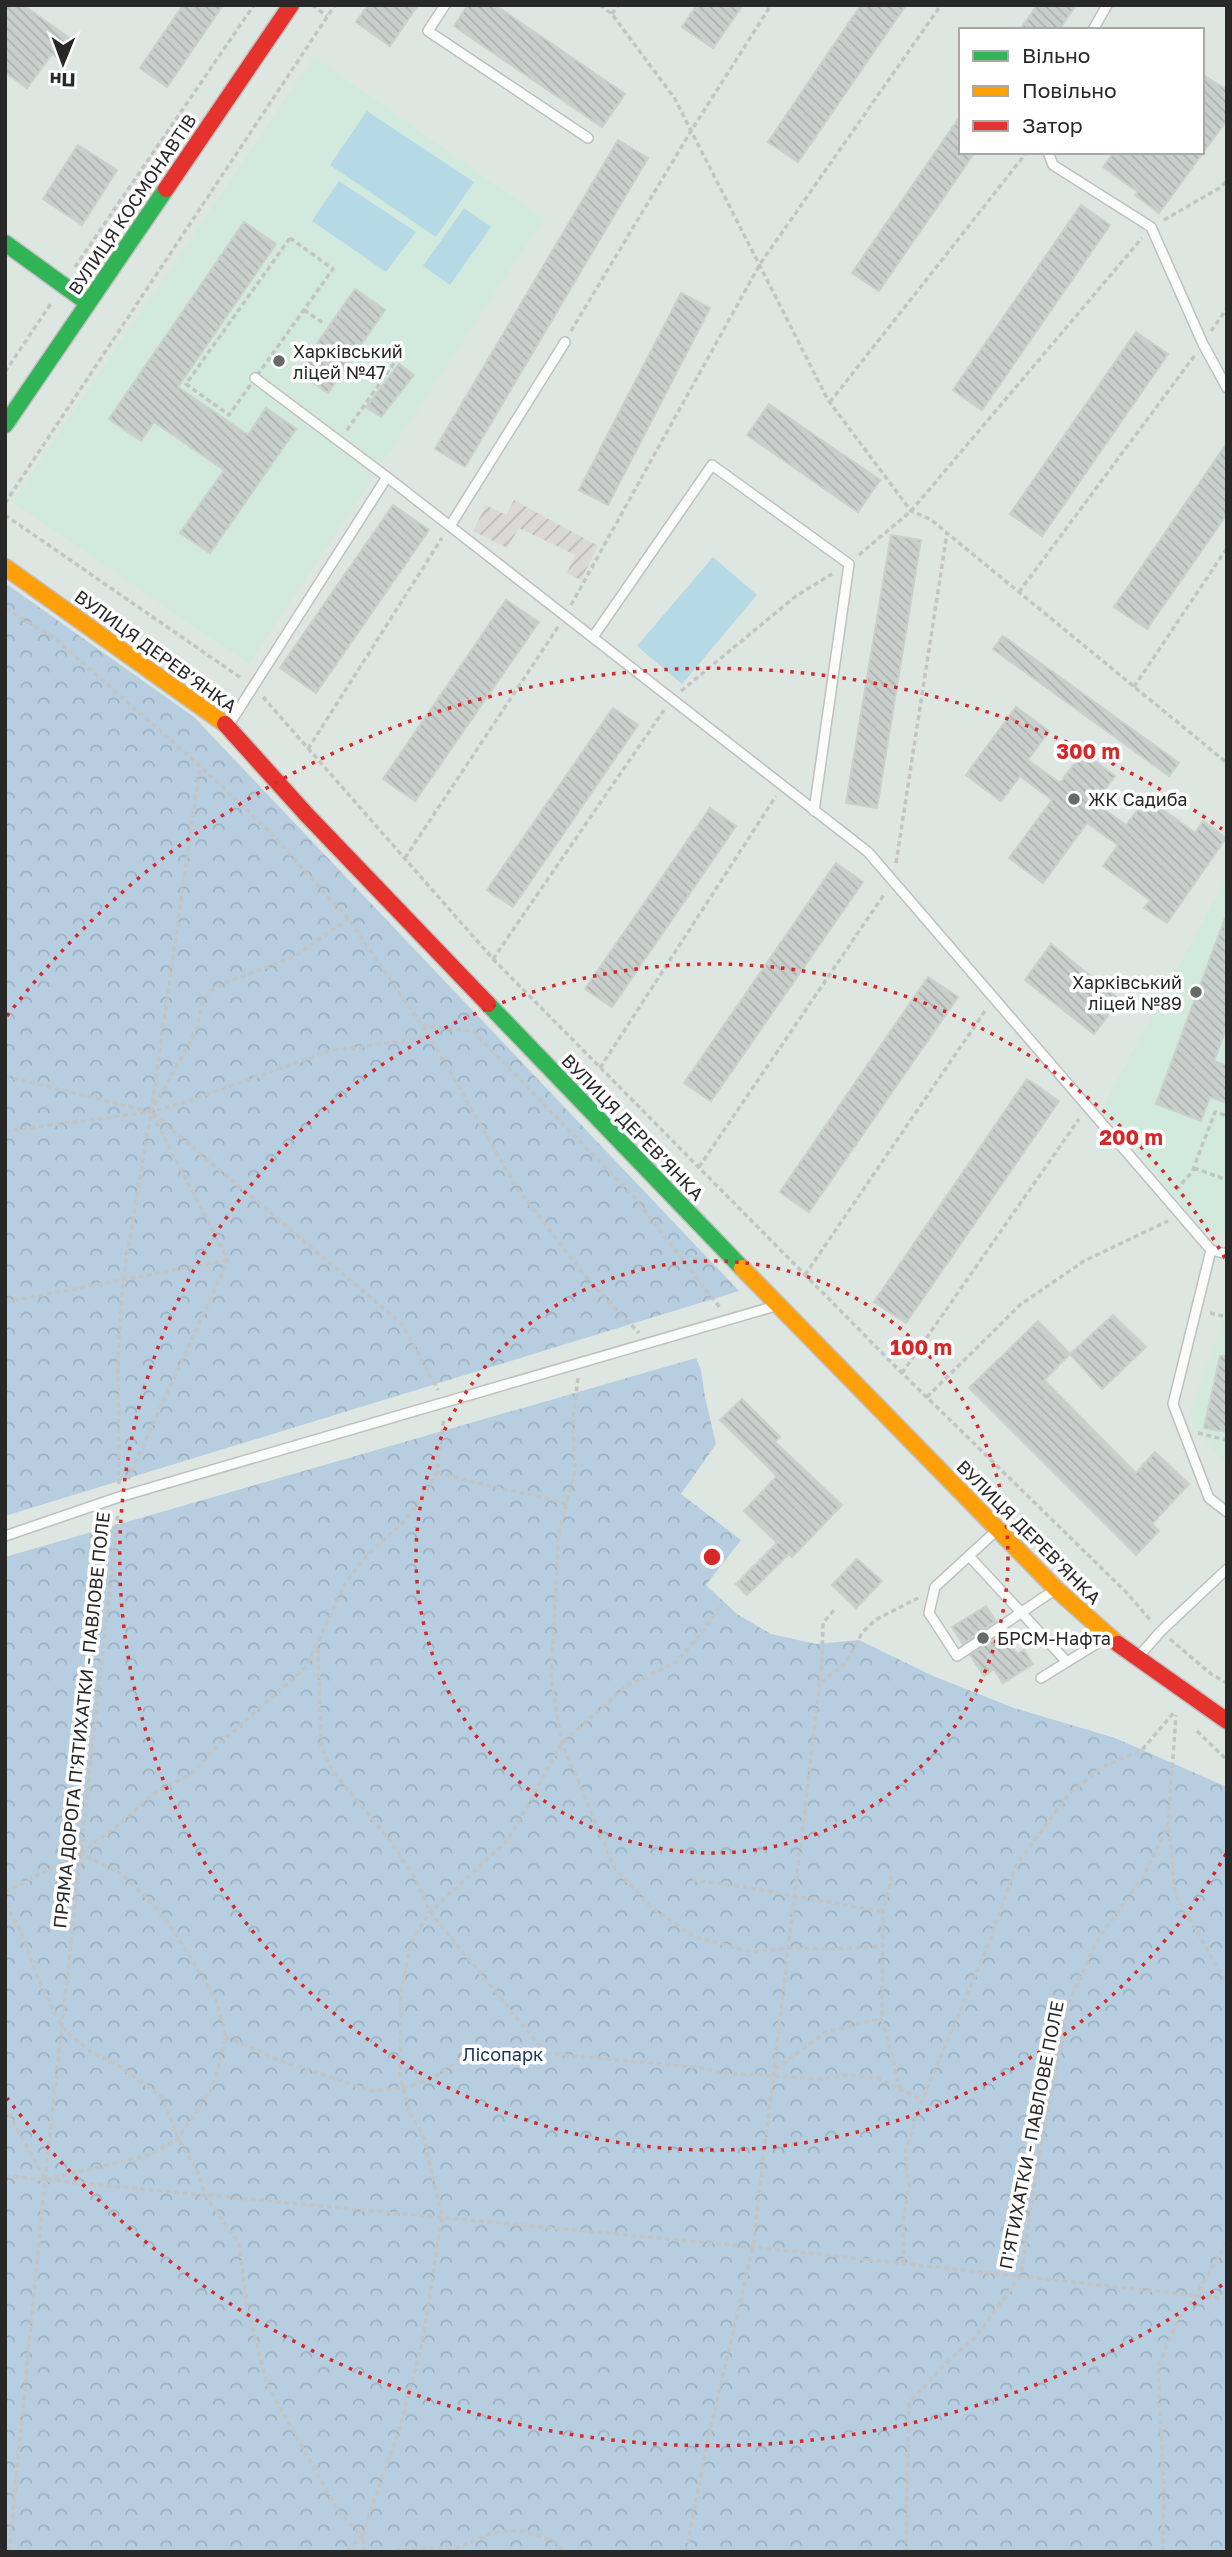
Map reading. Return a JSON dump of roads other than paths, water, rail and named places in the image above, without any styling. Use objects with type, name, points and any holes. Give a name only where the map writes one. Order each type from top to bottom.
[{"type":"main road","name":"ВУЛИЦЯ КОСМОНАВТІВ","points":[[5,425],[291,5]]},
{"type":"main road","points":[[5,243],[88,303]]},
{"type":"main road","name":"ВУЛИЦЯ ДЕРЕВ’ЯНКА","points":[[5,568],[228,726],[306,814],[777,1305],[1056,1589],[1136,1659],[1227,1721]]},
{"type":"lane","points":[[445,5],[428,31],[588,138]]},
{"type":"lane","points":[[1094,28],[1107,5]]},
{"type":"lane","points":[[1049,154],[1053,165],[1151,227],[1203,344],[1227,388]]},
{"type":"lane","points":[[450,526],[565,342]]},
{"type":"lane","points":[[255,379],[387,477],[868,852],[1211,1250],[1227,1254]]},
{"type":"lane","points":[[593,637],[712,465],[849,564],[814,811]]},
{"type":"lane","points":[[228,726],[387,477]]},
{"type":"lane","points":[[1211,1250],[1173,1404],[1209,1498],[1227,1512]]},
{"type":"lane","points":[[5,1536],[119,1497],[777,1305]]},
{"type":"lane","points":[[997,1529],[935,1587],[929,1613],[957,1656],[1056,1589]]},
{"type":"lane","points":[[969,1556],[1067,1662]]},
{"type":"lane","points":[[1136,1659],[1161,1631],[1227,1569]]},
{"type":"lane","points":[[1041,1678],[1109,1636]]},
{"type":"place","name":"Харківський ліцей №47","points":[[279,361]]},
{"type":"place","name":"ЖК Садиба","points":[[1074,799]]},
{"type":"place","name":"Харківський ліцей №89","points":[[1196,992]]},
{"type":"place","name":"БРСМ-Нафта","points":[[983,1638]]},
{"type":"park label","name":"Лісопарк","points":[[503,2054]]}]
